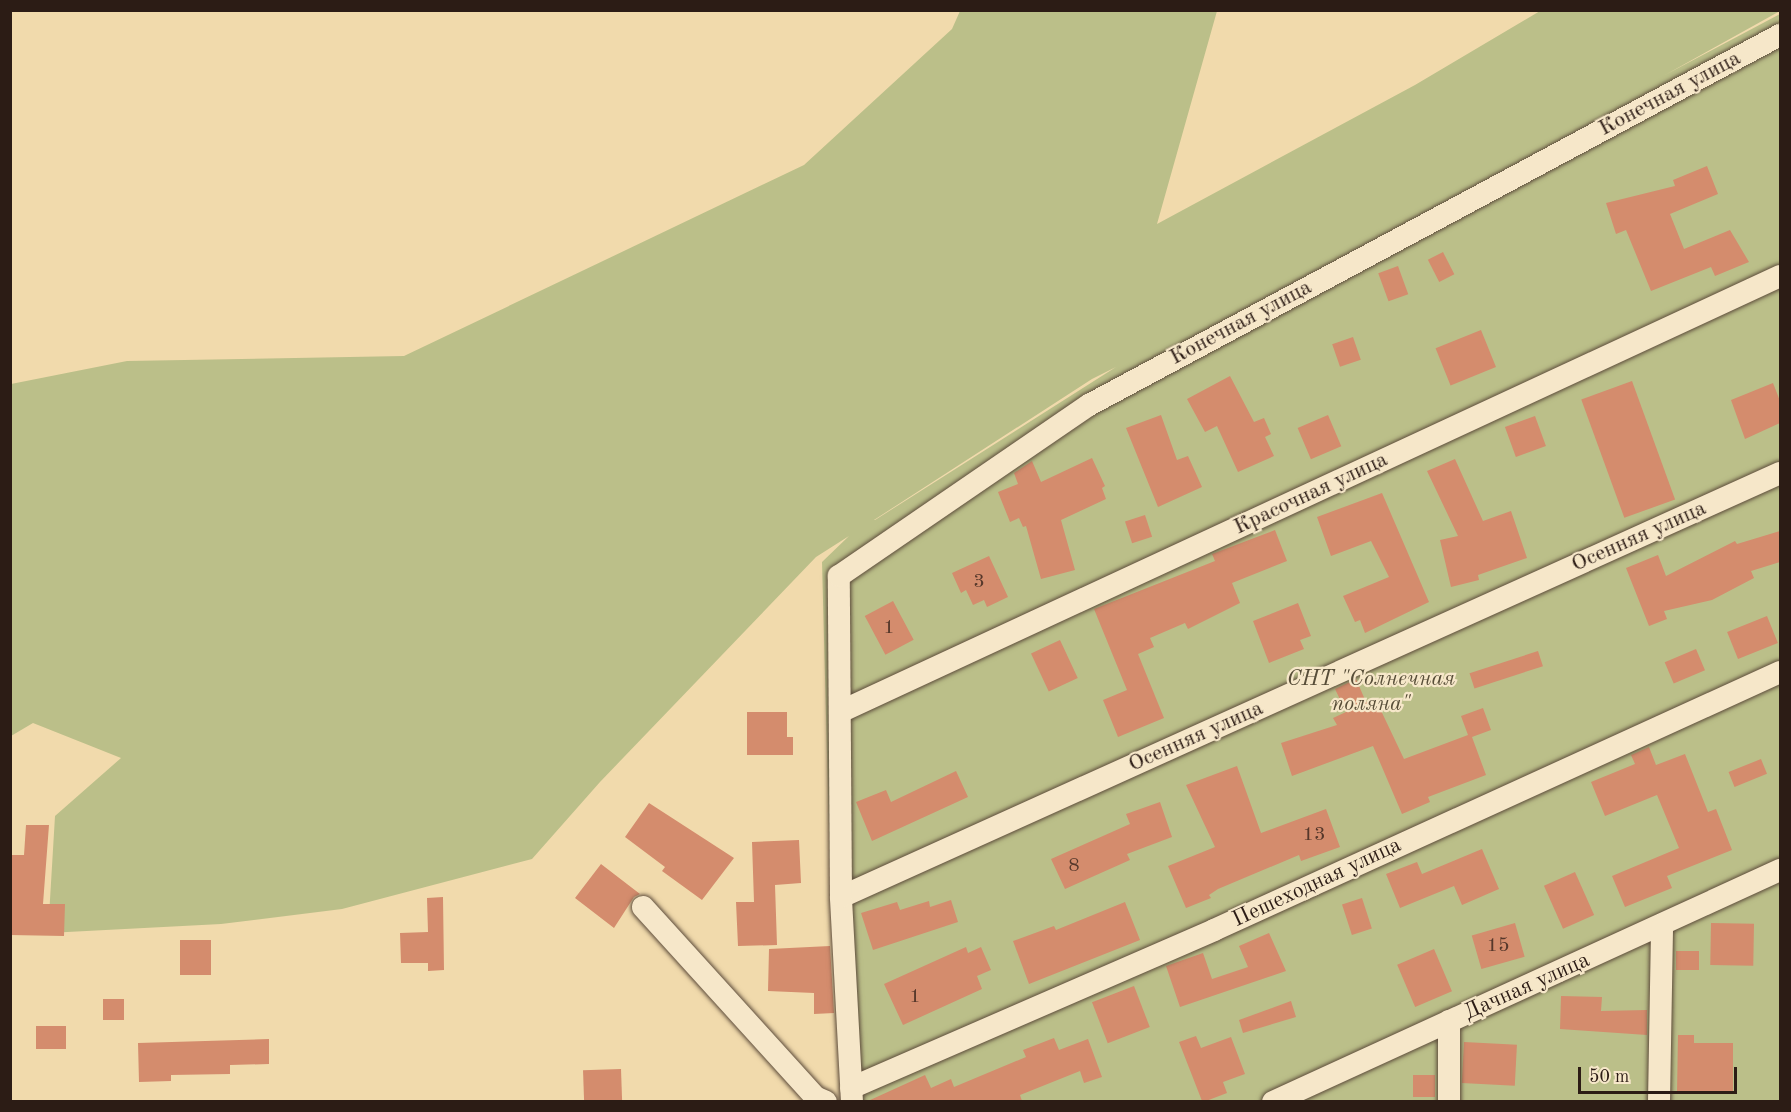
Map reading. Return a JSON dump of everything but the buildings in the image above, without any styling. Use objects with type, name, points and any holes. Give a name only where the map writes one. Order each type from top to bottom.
[{"type":"street","name":"Конечная улица","points":[[842,711],[839,576],[1089,405],[1780,36]]},
{"type":"street","name":"Красочная улица","points":[[842,711],[1780,276]]},
{"type":"street","name":"Осенняя улица","points":[[841,897],[1780,472]]},
{"type":"street","name":"Пешеходная улица","points":[[852,1095],[1780,672]]},
{"type":"street","points":[[842,711],[841,897],[852,1095]]},
{"type":"street","name":"Дачная улица","points":[[1274,1101],[1662,926],[1780,870]]},
{"type":"street","points":[[643,907],[815,1096],[826,1101]]},
{"type":"street","points":[[1659,1101],[1662,926]]},
{"type":"street","points":[[1449,1022],[1449,1101]]},
{"type":"green space","name":"СНТ \"Солнечная поляна\"","points":[[960,11],[1217,11],[1157,224],[1415,85],[1540,11],[1780,11],[1665,75],[1780,14],[1780,1101],[844,1101],[830,870],[822,562],[849,536],[816,557],[600,782],[532,859],[342,909],[221,924],[48,933],[55,816],[121,758],[33,723],[11,736],[11,384],[127,361],[404,356],[804,165],[952,29]],"holes":[[[1116,367],[875,520],[1092,379]]]}]
